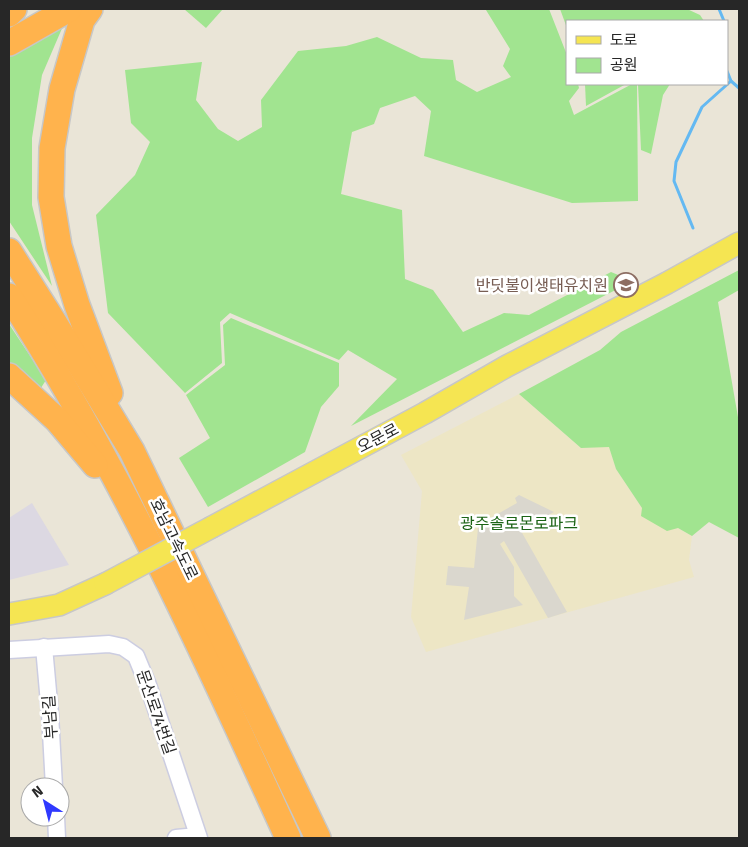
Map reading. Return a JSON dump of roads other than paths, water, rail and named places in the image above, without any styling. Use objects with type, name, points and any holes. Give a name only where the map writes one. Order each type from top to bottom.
[{"type":"highway","points":[[9,14],[14,9]]},
{"type":"highway","points":[[90,9],[82,20],[62,88],[52,148],[51,197],[59,246],[77,305],[132,451]]},
{"type":"highway","points":[[9,43],[63,13]]},
{"type":"highway","name":"호남고속도로","points":[[9,251],[132,451],[318,838]]},
{"type":"highway","name":"호남고속도로","points":[[9,296],[80,414],[141,528],[203,652],[288,838]]},
{"type":"highway","points":[[9,376],[57,420],[80,446],[141,528]]},
{"type":"main road","name":"오문로","points":[[9,614],[59,605],[105,584],[425,413],[507,366],[667,283],[739,243]]},
{"type":"street","name":"문산로74번길","points":[[9,650],[109,644],[123,646],[136,656],[148,684],[199,837],[176,838]]},
{"type":"street","name":"부남길","points":[[44,647],[53,777]]},
{"type":"waterway","points":[[719,9],[724,20]]},
{"type":"waterway","points":[[728,74],[731,81],[739,88]]},
{"type":"waterway","points":[[728,84],[731,81]]},
{"type":"waterway","points":[[693,228],[674,181],[676,162],[702,107],[727,85]]},
{"type":"place","name":"반딧불이생태유치원","points":[[626,285]]},
{"type":"park label","name":"광주솔로몬로파크","points":[[519,523]]}]
